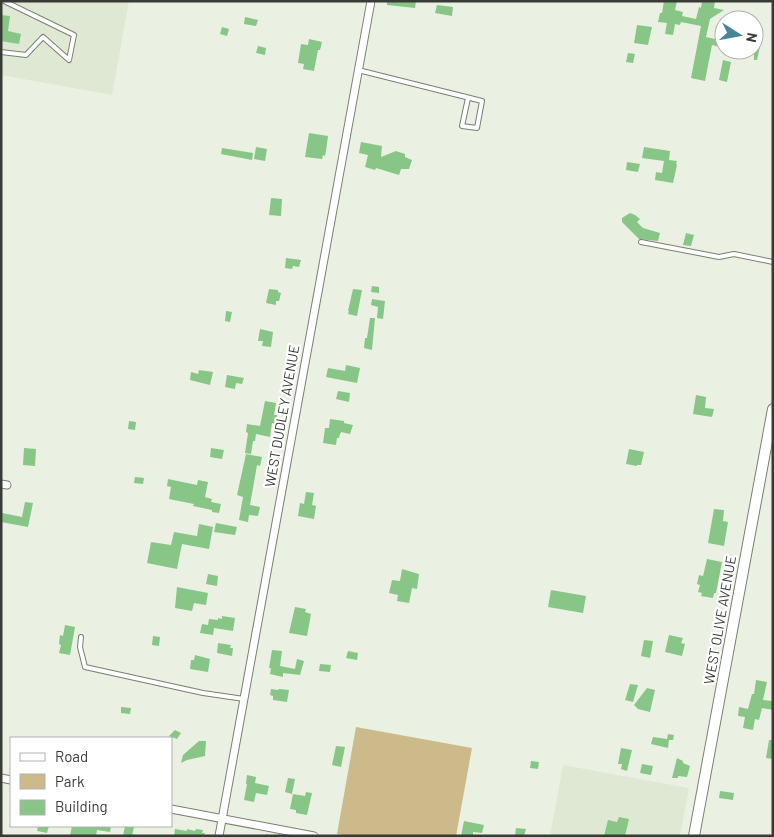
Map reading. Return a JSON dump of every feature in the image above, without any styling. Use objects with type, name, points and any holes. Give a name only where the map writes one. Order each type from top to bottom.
[{"type":"main road","name":"WEST OLIVE AVENUE","points":[[694,836],[769,448],[773,409]]},
{"type":"street","name":"WEST DUDLEY AVENUE","points":[[219,836],[370,1]]},
{"type":"street","points":[[172,809],[314,836]]},
{"type":"lane","points":[[1,52],[26,55],[43,37],[69,60],[74,34],[4,1]]},
{"type":"lane","points":[[358,70],[482,101],[477,128],[462,126],[468,98]]},
{"type":"lane","points":[[641,242],[720,257],[734,254],[773,262]]},
{"type":"lane","points":[[81,637],[80,647],[85,667],[203,693],[244,699]]},
{"type":"shaded area","points":[[1,1],[129,1],[112,95],[1,75]]},
{"type":"shaded area","points":[[563,765],[689,788],[680,836],[550,836]]},
{"type":"green space","points":[[356,727],[472,748],[456,836],[348,836],[337,834]]},
{"type":"building","points":[[387,1],[416,1],[415,8],[387,5]]},
{"type":"building","points":[[664,1],[677,1],[675,10],[683,12],[682,16],[696,19],[702,1],[715,1],[714,8],[724,10],[714,10],[714,16],[710,19],[706,37],[714,39],[714,46],[712,45],[705,81],[691,78],[701,26],[681,22],[680,25],[675,24],[673,35],[665,34],[667,23],[658,22],[660,13],[662,13]]},
{"type":"building","points":[[437,5],[453,7],[452,16],[435,13]]},
{"type":"building","points":[[1,15],[10,16],[8,31],[21,34],[19,44],[1,41]]},
{"type":"building","points":[[245,17],[258,20],[256,26],[244,24]]},
{"type":"building","points":[[637,25],[652,27],[648,45],[634,43]]},
{"type":"building","points":[[222,27],[229,29],[227,36],[220,34]]},
{"type":"building","points":[[309,39],[322,42],[320,50],[318,50],[314,71],[303,69],[304,64],[298,63],[301,44],[308,45]]},
{"type":"building","points":[[258,46],[266,48],[265,55],[256,53]]},
{"type":"building","points":[[628,53],[635,54],[633,63],[626,62]]},
{"type":"building","points":[[723,60],[731,62],[727,82],[719,80]]},
{"type":"building","points":[[309,133],[328,136],[325,156],[323,155],[322,159],[305,157]]},
{"type":"building","points":[[361,142],[382,146],[381,157],[396,151],[405,154],[405,157],[412,160],[409,169],[401,169],[399,175],[376,168],[375,170],[365,167],[368,155],[359,153]]},
{"type":"building","points":[[256,147],[267,149],[265,161],[254,159]]},
{"type":"building","points":[[644,147],[670,151],[669,160],[677,161],[673,183],[655,180],[656,172],[662,173],[664,161],[642,158]]},
{"type":"building","points":[[222,148],[253,153],[252,160],[221,154]]},
{"type":"building","points":[[627,162],[640,164],[638,172],[626,170]]},
{"type":"building","points":[[271,198],[282,199],[281,216],[269,215]]},
{"type":"building","points":[[630,213],[640,219],[637,222],[643,228],[660,233],[658,241],[639,239],[622,222],[622,218]]},
{"type":"building","points":[[686,233],[694,235],[691,246],[683,245]]},
{"type":"building","points":[[286,258],[301,260],[299,267],[285,268]]},
{"type":"building","points":[[372,286],[379,287],[379,293],[371,292]]},
{"type":"building","points":[[269,289],[278,290],[281,293],[279,301],[276,301],[276,305],[266,303]]},
{"type":"building","points":[[353,289],[362,290],[357,316],[348,314]]},
{"type":"building","points":[[372,299],[385,301],[383,319],[377,318],[378,307],[371,305]]},
{"type":"building","points":[[226,311],[232,312],[230,322],[225,321]]},
{"type":"building","points":[[370,318],[375,318],[372,350],[364,348]]},
{"type":"building","points":[[260,329],[273,332],[271,347],[262,346],[263,341],[258,341]]},
{"type":"building","points":[[346,365],[360,368],[357,383],[326,377],[328,368],[345,371]]},
{"type":"building","points":[[199,370],[213,372],[210,385],[190,380],[191,372],[198,374]]},
{"type":"building","points":[[227,375],[244,378],[242,384],[236,383],[235,389],[225,387]]},
{"type":"building","points":[[338,391],[350,393],[349,402],[336,399]]},
{"type":"building","points":[[696,395],[706,397],[705,408],[714,409],[712,417],[693,414]]},
{"type":"building","points":[[265,401],[276,403],[274,415],[277,415],[276,424],[272,423],[270,437],[256,434],[251,454],[245,453],[248,433],[246,432],[247,424],[260,426]]},
{"type":"building","points":[[330,419],[344,421],[344,423],[353,425],[350,434],[340,433],[336,445],[323,443],[325,428],[329,428]]},
{"type":"building","points":[[129,421],[136,422],[135,430],[128,429]]},
{"type":"building","points":[[24,448],[36,449],[35,466],[23,465]]},
{"type":"building","points":[[211,448],[224,450],[222,459],[210,457]]},
{"type":"building","points":[[629,449],[644,452],[641,465],[626,464]]},
{"type":"building","points":[[246,454],[262,457],[260,466],[257,465],[250,505],[260,507],[258,516],[249,515],[248,522],[239,520],[243,497],[237,495]]},
{"type":"building","points":[[135,477],[144,478],[143,484],[134,483]]},
{"type":"building","points":[[168,479],[197,485],[198,480],[208,482],[205,497],[212,499],[211,502],[221,504],[219,513],[193,506],[194,504],[169,499],[171,487],[167,486]]},
{"type":"building","points":[[306,492],[314,493],[312,505],[316,506],[314,519],[298,516],[300,503],[304,504]]},
{"type":"building","points":[[25,502],[33,503],[28,527],[1,522],[2,513],[22,517]]},
{"type":"building","points":[[714,509],[724,510],[723,521],[728,522],[724,546],[708,543]]},
{"type":"building","points":[[216,523],[237,527],[235,535],[214,532]]},
{"type":"building","points":[[199,524],[213,527],[209,549],[182,544],[177,569],[147,563],[151,542],[171,545],[174,532],[197,536]]},
{"type":"building","points":[[707,559],[722,562],[716,593],[714,593],[713,598],[701,596],[702,593],[698,592],[700,585],[697,584],[699,575],[703,576]]},
{"type":"building","points":[[402,569],[419,574],[417,589],[412,588],[409,603],[397,601],[398,595],[389,593],[392,580],[400,581]]},
{"type":"building","points":[[208,574],[218,576],[217,586],[206,584]]},
{"type":"building","points":[[177,587],[208,593],[206,605],[194,603],[192,611],[175,608]]},
{"type":"building","points":[[551,590],[586,596],[583,613],[548,607]]},
{"type":"building","points":[[295,607],[306,609],[305,612],[311,614],[307,636],[289,633]]},
{"type":"building","points":[[222,616],[235,618],[233,631],[214,628],[213,635],[200,633],[202,624],[208,625],[209,619],[218,620],[218,618],[222,619]]},
{"type":"building","points":[[65,625],[75,627],[70,655],[59,653],[61,645],[59,644],[60,635],[63,636]]},
{"type":"building","points":[[669,635],[683,638],[681,643],[685,644],[682,656],[665,652]]},
{"type":"building","points":[[153,636],[160,637],[159,646],[152,645]]},
{"type":"building","points":[[644,640],[653,641],[650,658],[641,656]]},
{"type":"building","points":[[218,643],[231,645],[230,648],[233,648],[232,656],[217,653]]},
{"type":"building","points":[[272,650],[282,651],[280,666],[295,669],[297,659],[304,661],[300,675],[283,673],[283,677],[270,674]]},
{"type":"building","points":[[348,651],[358,653],[357,660],[346,658]]},
{"type":"building","points":[[195,655],[210,659],[208,672],[190,669],[191,660],[194,660]]},
{"type":"building","points":[[320,664],[331,665],[330,672],[319,671]]},
{"type":"building","points":[[756,680],[767,682],[763,700],[773,701],[773,710],[762,708],[759,720],[755,719],[753,730],[743,728],[745,717],[738,716],[739,707],[748,709],[752,694],[754,694]]},
{"type":"building","points":[[630,684],[638,685],[633,702],[625,700]]},
{"type":"building","points":[[647,688],[655,690],[650,712],[638,709],[634,705]]},
{"type":"building","points":[[271,689],[289,690],[287,702],[273,700],[273,696],[270,695]]},
{"type":"building","points":[[121,707],[131,708],[130,714],[121,713]]},
{"type":"building","points":[[175,730],[181,733],[177,739],[169,736]]},
{"type":"building","points":[[668,734],[674,735],[673,740],[669,740],[668,748],[651,744],[653,737],[667,739]]},
{"type":"building","points":[[769,740],[773,740],[773,759],[766,758]]},
{"type":"building","points":[[199,741],[206,741],[205,756],[181,763],[183,755]]},
{"type":"building","points":[[336,746],[345,747],[341,767],[332,765]]},
{"type":"building","points":[[621,748],[632,750],[627,771],[621,769],[622,764],[618,764]]},
{"type":"building","points":[[677,758],[690,766],[687,777],[678,776],[678,778],[672,778]]},
{"type":"building","points":[[531,761],[539,762],[538,769],[530,768]]},
{"type":"building","points":[[642,764],[653,766],[651,775],[640,773]]},
{"type":"building","points":[[247,775],[256,777],[255,783],[269,786],[267,795],[256,793],[254,802],[244,800]]},
{"type":"building","points":[[288,778],[295,779],[292,794],[285,792]]},
{"type":"building","points":[[720,791],[734,793],[733,800],[719,798]]},
{"type":"building","points":[[306,792],[312,793],[307,815],[296,813],[296,810],[290,809],[293,794],[305,796]]},
{"type":"building","points":[[619,817],[629,819],[625,836],[604,836],[608,820],[617,822]]},
{"type":"building","points":[[464,821],[484,825],[482,833],[473,832],[473,836],[461,836]]},
{"type":"building","points":[[38,827],[49,827],[47,833],[37,831]]},
{"type":"building","points":[[72,827],[111,827],[110,832],[97,830],[96,836],[70,836]]},
{"type":"building","points":[[125,827],[134,827],[132,836],[123,836]]},
{"type":"building","points":[[516,828],[526,829],[524,836],[515,836]]},
{"type":"building","points":[[175,829],[195,831],[196,829],[203,830],[202,833],[205,833],[204,836],[174,836]]}]
